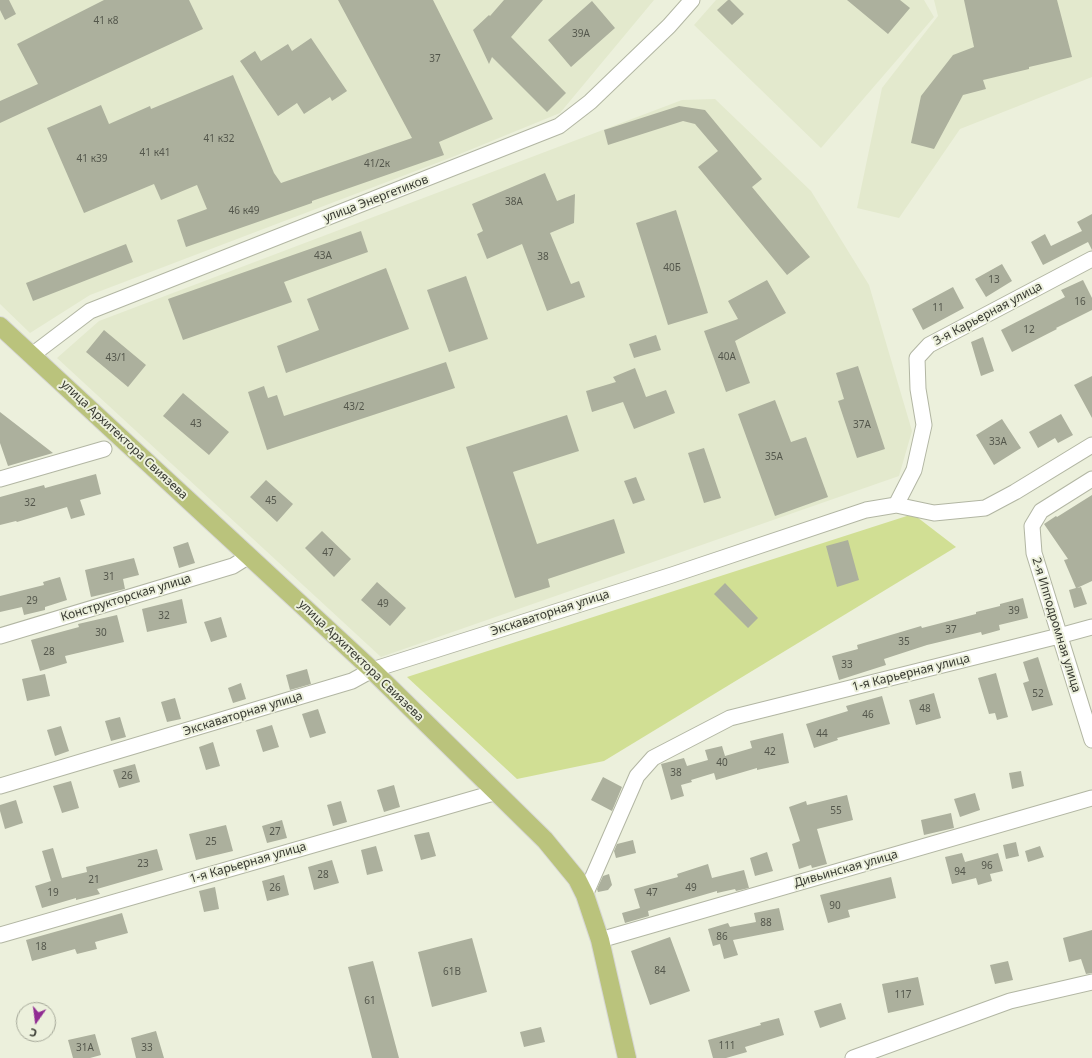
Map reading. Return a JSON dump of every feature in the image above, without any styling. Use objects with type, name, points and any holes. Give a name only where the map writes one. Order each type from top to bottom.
[{"type":"main road","name":"улица Архитектора Свиязева","points":[[0,326],[372,670],[546,840],[577,879],[584,895],[600,940],[627,1058]]},
{"type":"street","name":"улица Энергетиков","points":[[32,355],[90,311],[559,126],[590,102],[669,26],[692,0]]},
{"type":"street","name":"3-я Карьерная улица","points":[[896,505],[914,470],[924,426],[918,389],[917,358],[929,344],[1092,259]]},
{"type":"street","name":"Экскаваторная улица","points":[[0,786],[352,681],[372,670],[672,575],[866,510],[896,505],[934,513],[985,508],[1015,492],[1092,445]]},
{"type":"street","points":[[0,479],[104,449]]},
{"type":"street","name":"2-я Ипподромная улица","points":[[1092,478],[1041,511],[1032,526],[1034,553],[1092,740]]},
{"type":"street","name":"Конструкторская улица","points":[[0,636],[233,566],[249,556]]},
{"type":"street","name":"1-я Карьерная улица","points":[[584,895],[637,776],[652,758],[730,718],[1092,627]]},
{"type":"street","name":"1-я Карьерная улица","points":[[0,935],[497,792]]},
{"type":"street","name":"Дивьинская улица","points":[[600,940],[1092,798]]},
{"type":"street","points":[[853,1058],[1010,1002],[1092,982]]},
{"type":"shaded area","points":[[0,0],[654,0],[560,113],[455,156],[90,295],[30,333],[0,304]]},
{"type":"shaded area","points":[[716,0],[924,0],[934,17],[821,148],[694,25]]},
{"type":"shaded area","points":[[934,0],[1092,0],[1092,77],[960,129],[899,218],[857,208],[882,88],[938,16]]},
{"type":"shaded area","points":[[715,99],[811,191],[869,285],[912,431],[899,476],[381,657],[57,358],[99,321],[682,100]]},
{"type":"green space","points":[[913,514],[956,547],[604,761],[517,779],[407,677]]},
{"type":"building","points":[[0,0],[9,0],[16,14],[5,20],[0,10]]},
{"type":"building","points":[[104,0],[189,0],[203,29],[0,123],[0,101],[38,84],[17,44]]},
{"type":"building","points":[[338,0],[433,0],[493,119],[439,142],[444,155],[186,247],[177,220],[207,209],[197,185],[161,200],[154,184],[84,213],[47,128],[101,105],[109,124],[150,106],[151,109],[233,75],[274,173],[281,183],[412,138]]},
{"type":"building","points":[[504,0],[543,0],[511,37],[566,93],[547,112],[492,57],[489,64],[473,30],[489,15],[490,16]]},
{"type":"building","points":[[728,0],[730,0],[744,14],[732,25],[717,10]]},
{"type":"building","points":[[847,0],[900,0],[910,8],[888,34]]},
{"type":"building","points":[[964,0],[1057,0],[1072,57],[983,80],[986,89],[963,95],[934,149],[911,143],[921,96],[953,55],[974,47]]},
{"type":"building","points":[[592,1],[615,28],[571,67],[548,40]]},
{"type":"building","points":[[311,38],[347,91],[332,101],[330,97],[304,114],[297,103],[278,116],[240,61],[255,51],[261,61],[288,44],[292,51]]},
{"type":"building","points":[[679,106],[705,110],[762,179],[752,187],[810,257],[787,275],[698,167],[718,151],[695,124],[683,121],[608,145],[604,130]]},
{"type":"building","points":[[545,173],[557,201],[575,194],[574,223],[550,233],[571,284],[579,281],[585,297],[547,311],[522,244],[487,259],[477,234],[483,231],[472,204]]},
{"type":"building","points":[[676,210],[708,313],[668,325],[636,223]]},
{"type":"building","points":[[1092,214],[1092,250],[1088,242],[1043,265],[1031,242],[1045,234],[1051,246],[1082,231],[1077,222]]},
{"type":"building","points":[[361,231],[368,252],[284,282],[292,302],[183,340],[168,299]]},
{"type":"building","points":[[126,244],[133,262],[33,301],[26,283]]},
{"type":"building","points":[[1002,264],[1012,281],[986,297],[975,279]]},
{"type":"building","points":[[386,268],[409,329],[286,373],[277,346],[319,330],[307,299]]},
{"type":"building","points":[[466,276],[488,339],[449,352],[427,290]]},
{"type":"building","points":[[767,280],[786,313],[735,341],[750,383],[726,392],[704,331],[738,319],[728,301]]},
{"type":"building","points":[[1083,280],[1092,298],[1092,310],[1012,352],[1001,330],[1065,297],[1061,290]]},
{"type":"building","points":[[953,287],[964,308],[923,330],[912,309]]},
{"type":"building","points":[[104,330],[146,365],[128,387],[86,352]]},
{"type":"building","points":[[656,335],[661,350],[634,358],[629,344]]},
{"type":"building","points":[[983,337],[994,371],[981,376],[971,342]]},
{"type":"building","points":[[446,362],[455,388],[267,450],[248,392],[264,386],[268,398],[277,395],[284,416]]},
{"type":"building","points":[[858,366],[885,449],[857,458],[838,401],[844,399],[836,373]]},
{"type":"building","points":[[635,368],[646,397],[666,390],[675,413],[634,429],[623,402],[592,412],[586,391],[616,382],[613,377]]},
{"type":"building","points":[[1092,376],[1092,418],[1074,385]]},
{"type":"building","points":[[183,393],[229,432],[209,455],[163,416]]},
{"type":"building","points":[[775,400],[791,442],[806,437],[828,497],[775,516],[738,414]]},
{"type":"building","points":[[0,412],[53,453],[8,466],[0,443]]},
{"type":"building","points":[[1061,414],[1073,435],[1058,443],[1055,438],[1038,448],[1029,432]]},
{"type":"building","points":[[567,415],[579,451],[513,472],[537,544],[614,519],[625,553],[548,579],[550,587],[515,598],[466,447]]},
{"type":"building","points":[[1002,419],[1021,448],[994,465],[976,435]]},
{"type":"building","points":[[704,448],[721,498],[704,503],[688,453]]},
{"type":"building","points":[[96,474],[101,494],[80,500],[85,515],[71,519],[67,507],[17,522],[0,525],[0,497],[44,485],[45,488]]},
{"type":"building","points":[[636,477],[645,500],[633,504],[624,481]]},
{"type":"building","points":[[266,480],[293,504],[277,522],[250,497]]},
{"type":"building","points":[[1092,495],[1092,581],[1077,588],[1081,587],[1087,604],[1074,608],[1069,590],[1076,588],[1064,560],[1068,559],[1044,524]]},
{"type":"building","points":[[322,531],[351,559],[334,577],[305,548]]},
{"type":"building","points":[[848,540],[859,580],[837,587],[826,546]]},
{"type":"building","points":[[188,542],[195,563],[179,568],[173,547]]},
{"type":"building","points":[[134,558],[139,575],[123,579],[125,589],[91,597],[85,570]]},
{"type":"building","points":[[60,577],[67,600],[45,607],[45,610],[24,615],[22,607],[0,612],[0,596],[44,585],[43,582]]},
{"type":"building","points":[[377,582],[406,608],[390,626],[361,600]]},
{"type":"building","points":[[725,583],[758,618],[748,628],[714,594]]},
{"type":"building","points":[[1023,598],[1028,618],[999,625],[1000,630],[982,635],[981,632],[927,645],[884,659],[886,665],[839,680],[832,656],[858,649],[857,645],[921,626],[922,628],[976,614],[976,612]]},
{"type":"building","points":[[182,599],[187,623],[147,632],[142,609]]},
{"type":"building","points":[[117,615],[124,642],[65,656],[67,663],[40,671],[31,640],[79,627],[78,624]]},
{"type":"building","points":[[221,617],[227,637],[211,642],[204,622]]},
{"type":"building","points":[[1038,657],[1053,705],[1032,711],[1023,683],[1029,681],[1023,662]]},
{"type":"building","points":[[307,669],[311,684],[290,690],[286,675]]},
{"type":"building","points":[[996,673],[1008,717],[997,720],[995,713],[989,714],[978,678]]},
{"type":"building","points":[[45,674],[50,696],[27,701],[22,679]]},
{"type":"building","points":[[241,683],[246,699],[233,703],[228,688]]},
{"type":"building","points":[[934,693],[941,718],[916,725],[909,700]]},
{"type":"building","points":[[882,696],[890,724],[837,738],[838,740],[814,748],[806,724],[848,711],[846,706]]},
{"type":"building","points":[[175,698],[181,719],[167,722],[161,702]]},
{"type":"building","points":[[318,709],[326,733],[310,738],[302,714]]},
{"type":"building","points":[[120,717],[126,737],[111,741],[105,721]]},
{"type":"building","points":[[272,725],[279,747],[263,752],[256,730]]},
{"type":"building","points":[[61,726],[69,751],[55,756],[47,730]]},
{"type":"building","points":[[783,733],[789,763],[757,770],[757,768],[716,780],[714,773],[691,780],[692,782],[681,785],[684,796],[671,800],[661,764],[684,758],[687,766],[708,760],[705,750],[722,746],[725,756],[752,748],[750,741]]},
{"type":"building","points":[[213,742],[220,766],[206,770],[199,747]]},
{"type":"building","points":[[135,764],[140,782],[119,788],[113,770]]},
{"type":"building","points":[[1021,771],[1024,786],[1012,789],[1009,773]]},
{"type":"building","points":[[603,777],[622,787],[612,811],[591,800]]},
{"type":"building","points":[[71,781],[79,808],[62,813],[53,786]]},
{"type":"building","points":[[394,785],[400,807],[384,812],[377,790]]},
{"type":"building","points":[[975,793],[980,810],[960,817],[954,799]]},
{"type":"building","points":[[847,795],[853,820],[817,829],[827,864],[812,868],[811,865],[799,869],[792,844],[800,841],[789,807],[806,801],[807,805]]},
{"type":"building","points":[[16,800],[23,823],[5,829],[0,811],[0,805]]},
{"type":"building","points":[[341,801],[347,822],[333,826],[327,805]]},
{"type":"building","points":[[951,813],[954,828],[924,835],[921,820]]},
{"type":"building","points":[[282,820],[287,838],[267,843],[262,826]]},
{"type":"building","points":[[226,825],[233,851],[196,860],[189,834]]},
{"type":"building","points":[[429,832],[436,856],[421,860],[414,835]]},
{"type":"building","points":[[633,840],[636,853],[616,858],[614,851],[617,844]]},
{"type":"building","points":[[1016,842],[1019,856],[1006,859],[1003,845]]},
{"type":"building","points":[[376,846],[383,871],[367,875],[361,850]]},
{"type":"building","points":[[1040,846],[1044,857],[1028,862],[1025,851]]},
{"type":"building","points":[[53,848],[62,878],[87,872],[86,867],[157,849],[163,870],[97,889],[100,894],[76,900],[76,898],[42,908],[35,886],[51,881],[42,851]]},
{"type":"building","points":[[767,852],[773,871],[755,876],[750,858]]},
{"type":"building","points":[[962,853],[965,862],[998,853],[1003,871],[990,874],[992,881],[978,885],[976,878],[952,884],[945,857]]},
{"type":"building","points":[[332,860],[339,883],[314,890],[308,867]]},
{"type":"building","points":[[708,864],[712,878],[744,870],[749,888],[717,893],[717,891],[648,911],[649,916],[625,923],[622,913],[640,908],[634,889],[678,877],[677,874]]},
{"type":"building","points":[[609,874],[612,885],[608,890],[598,892],[597,889],[603,876]]},
{"type":"building","points":[[284,875],[289,895],[267,901],[262,881]]},
{"type":"building","points":[[891,877],[896,898],[848,910],[850,917],[828,923],[820,895]]},
{"type":"building","points":[[215,887],[219,909],[204,912],[199,891]]},
{"type":"building","points":[[779,908],[784,930],[733,940],[738,955],[724,959],[720,944],[713,946],[708,929],[728,923],[730,927],[756,922],[754,913]]},
{"type":"building","points":[[122,913],[128,933],[95,942],[97,949],[77,954],[75,949],[32,961],[26,940]]},
{"type":"building","points":[[1092,930],[1092,973],[1086,974],[1081,959],[1069,962],[1063,938]]},
{"type":"building","points":[[670,937],[690,991],[650,1005],[631,951]]},
{"type":"building","points":[[472,938],[487,992],[432,1007],[418,952]]},
{"type":"building","points":[[373,961],[399,1058],[372,1058],[348,967]]},
{"type":"building","points":[[1008,961],[1013,980],[995,984],[990,965]]},
{"type":"building","points":[[918,977],[924,1005],[888,1013],[882,984]]},
{"type":"building","points":[[841,1003],[846,1019],[820,1028],[814,1011]]},
{"type":"building","points":[[779,1018],[784,1035],[745,1047],[747,1052],[726,1058],[713,1058],[708,1040],[761,1025],[760,1023]]},
{"type":"building","points":[[541,1027],[545,1042],[524,1047],[520,1032]]},
{"type":"building","points":[[156,1031],[164,1058],[136,1058],[131,1038]]},
{"type":"building","points":[[95,1034],[101,1055],[90,1058],[73,1058],[68,1040]]}]
